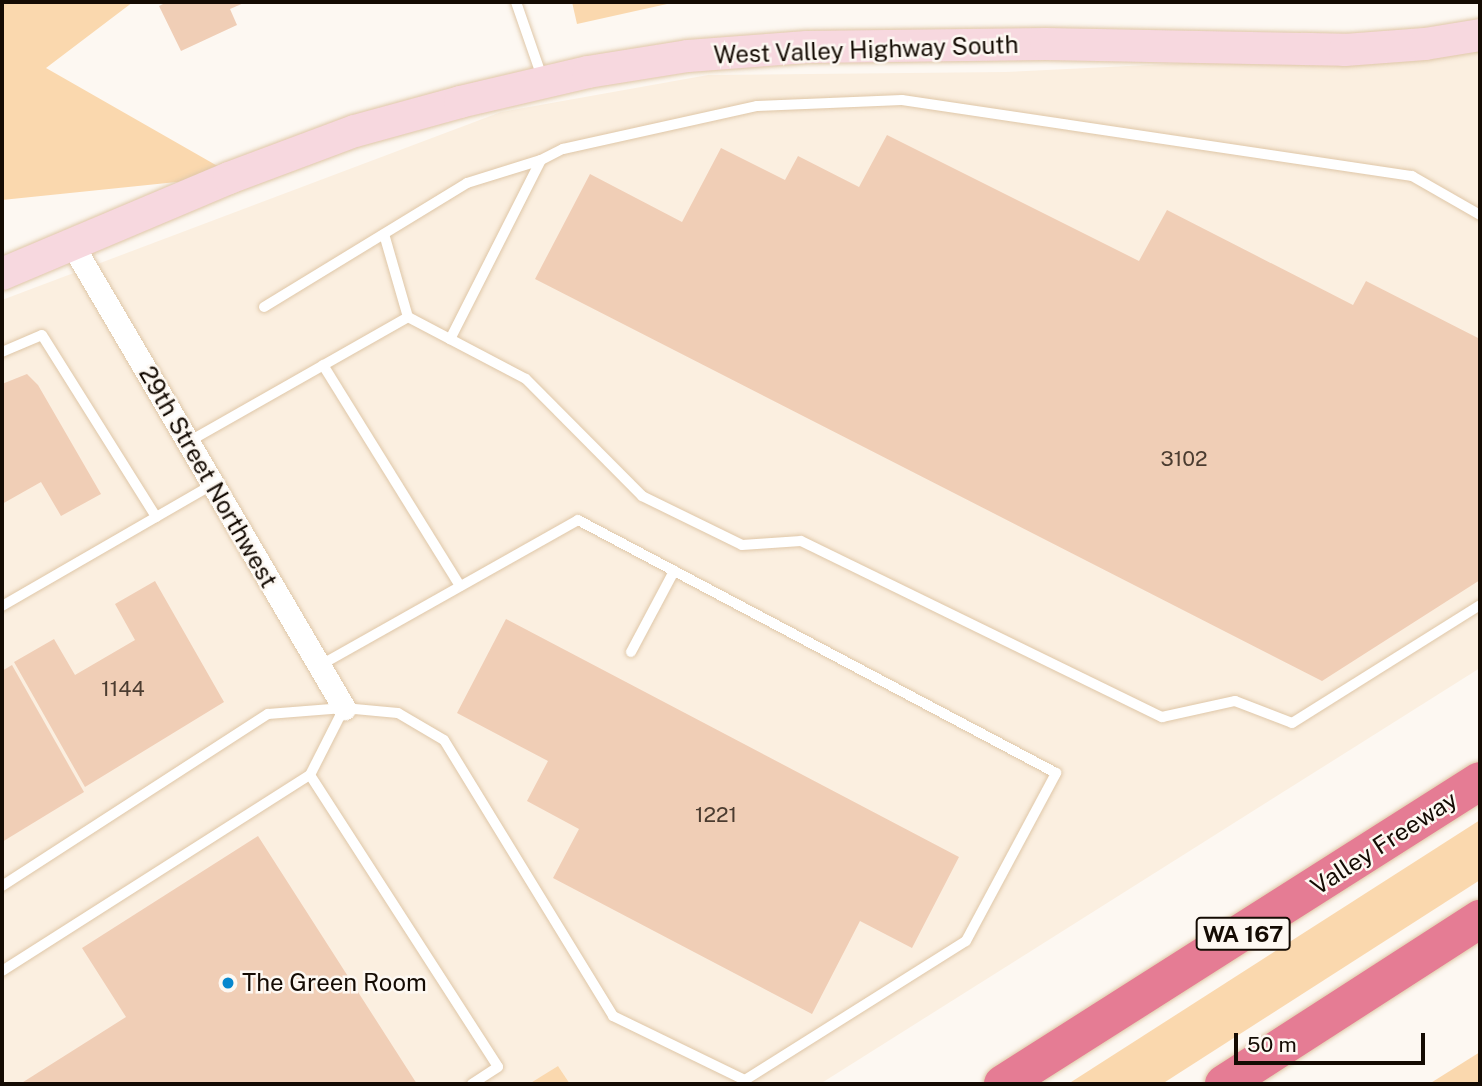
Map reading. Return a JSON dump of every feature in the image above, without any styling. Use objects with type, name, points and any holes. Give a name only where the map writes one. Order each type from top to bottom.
[{"type":"highway","name":"Valley Freeway","points":[[1003,1084],[1480,781]]},
{"type":"highway","points":[[1224,1084],[1480,919]]},
{"type":"main road","name":"West Valley Highway South","points":[[2,274],[229,178],[355,131],[544,82],[688,56],[807,47],[1045,44],[1345,50],[1425,44],[1480,35]]},
{"type":"street","name":"29th Street Northwest","points":[[73,246],[344,708]]},
{"type":"lane","points":[[516,2],[544,82]]},
{"type":"lane","points":[[264,307],[467,183],[541,160],[563,149],[757,106],[902,100],[1412,176],[1480,215]]},
{"type":"lane","points":[[450,339],[541,160]]},
{"type":"lane","points":[[384,234],[408,317],[526,379],[642,496],[742,545],[801,541],[1162,717],[1235,701],[1292,723],[1480,605]]},
{"type":"lane","points":[[188,442],[408,317]]},
{"type":"lane","points":[[2,352],[42,335],[156,517]]},
{"type":"lane","points":[[323,365],[460,586]]},
{"type":"lane","points":[[2,606],[212,485]]},
{"type":"lane","points":[[2,886],[268,715],[344,708],[398,713],[444,740],[613,1016],[745,1080],[966,941],[1056,773],[578,520],[319,666]]},
{"type":"lane","points":[[631,652],[674,571]]},
{"type":"lane","points":[[2,971],[310,775],[344,708]]},
{"type":"lane","points":[[310,775],[498,1067],[472,1084]]},
{"type":"shaded area","points":[[2,2],[133,2],[46,68],[235,176],[2,200]]},
{"type":"shaded area","points":[[572,2],[676,2],[577,24]]},
{"type":"shaded area","points":[[1480,49],[1480,668],[820,1084],[570,1084],[558,1066],[531,1084],[2,1084],[2,300],[501,112],[708,75],[1006,72]]},
{"type":"shaded area","points":[[1480,820],[1480,880],[1162,1084],[1068,1084]]},
{"type":"shaded area","points":[[1480,1052],[1480,1084],[1429,1084]]},
{"type":"shaded area","points":[[558,1066],[570,1084],[529,1084]]},
{"type":"building","points":[[167,2],[246,2],[230,9],[237,25],[181,51],[159,6]]},
{"type":"building","points":[[887,135],[1139,261],[1167,210],[1353,305],[1366,281],[1480,339],[1480,580],[1322,681],[535,279],[590,174],[682,222],[721,148],[785,180],[798,156],[859,187]]},
{"type":"building","points":[[27,374],[38,385],[101,494],[61,516],[41,482],[2,504],[2,384]]},
{"type":"building","points":[[155,581],[224,702],[85,787],[14,662],[54,639],[75,675],[135,640],[115,604]]},
{"type":"building","points":[[506,619],[959,857],[912,948],[860,921],[812,1014],[553,878],[579,829],[527,801],[548,761],[457,713]]},
{"type":"building","points":[[12,665],[84,792],[2,842],[2,671]]},
{"type":"building","name":"The Green Room","points":[[258,836],[417,1084],[20,1084],[126,1017],[82,948]]},
{"type":"place","name":"The Green Room","points":[[228,983]]}]
